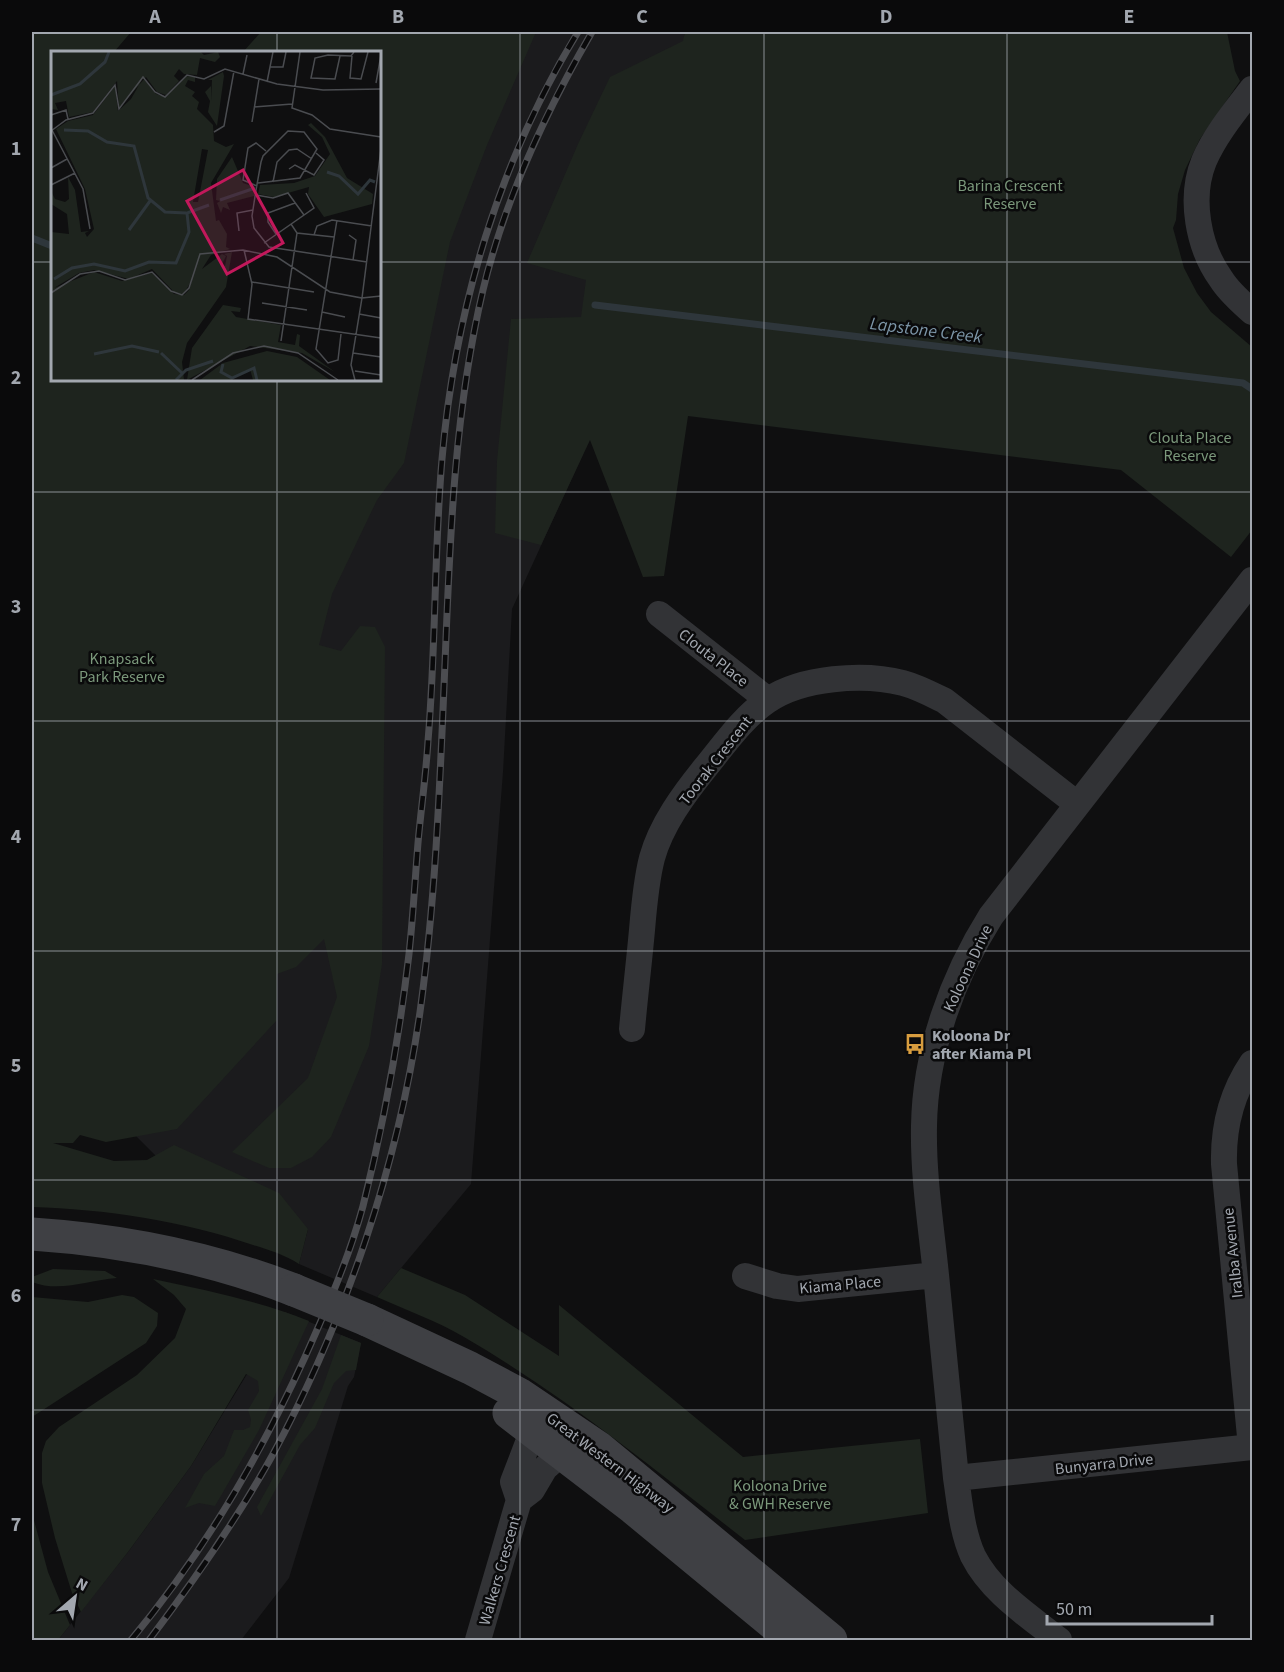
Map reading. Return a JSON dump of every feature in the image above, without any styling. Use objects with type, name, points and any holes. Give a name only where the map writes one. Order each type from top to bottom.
[{"type":"main road","name":"Great Western Highway","points":[[32,1234],[98,1239],[184,1255],[229,1267],[294,1290],[367,1320],[470,1368],[519,1394],[562,1453],[633,1508],[793,1641]]},
{"type":"main road","name":"Great Western Highway","points":[[537,1420],[598,1448],[831,1641]]},
{"type":"street","points":[[1252,89],[1218,136],[1204,161],[1199,178],[1197,204],[1200,230],[1209,258],[1235,297],[1252,312]]},
{"type":"street","name":"Koloona Drive","points":[[1059,1641],[1014,1604],[983,1573],[973,1555],[963,1527],[956,1478],[926,1176],[924,1124],[930,1072],[941,1027],[958,980],[983,928],[1001,901],[1252,580]]},
{"type":"street","name":"Clouta Place","points":[[659,614],[768,700]]},
{"type":"street","name":"Toorak Crescent","points":[[632,1029],[646,886],[660,838],[695,781],[733,733],[768,700],[794,688],[848,678],[880,679],[926,691],[945,701],[1077,804]]},
{"type":"street","name":"Iralba Avenue","points":[[1252,1063],[1233,1101],[1224,1144],[1224,1164],[1252,1447]]},
{"type":"street","name":"Kiama Place","points":[[745,1276],[777,1286],[798,1289],[936,1275]]},
{"type":"street","name":"Walkers Crescent","points":[[478,1641],[519,1500],[513,1482],[537,1420]]},
{"type":"street","name":"Bunyarra Drive","points":[[956,1478],[1252,1447]]},
{"type":"street","name":"Walkers Crescent","points":[[519,1500],[532,1490],[545,1468],[562,1453]]},
{"type":"shaded area","points":[[507,32],[685,32],[648,312],[512,609],[503,772],[471,1184],[377,1297],[299,1264],[308,1229],[169,1169],[128,1128],[344,381],[381,381]]},
{"type":"shaded area","points":[[285,1312],[361,1343],[354,1377],[348,1386],[289,1578],[241,1640],[58,1640],[128,1552],[191,1466]]},
{"type":"green space","name":"Knapsack Park Reserve","points":[[32,32],[131,32],[115,51],[51,51],[51,381],[381,381],[381,51],[244,51],[261,32],[536,32],[487,145],[450,242],[404,463],[377,500],[332,594],[319,645],[341,651],[360,626],[375,627],[385,647],[382,964],[369,1046],[331,1137],[312,1157],[291,1168],[269,1168],[232,1152],[308,1078],[337,997],[324,939],[296,967],[277,974],[277,1020],[177,1129],[106,1142],[80,1135],[73,1143],[53,1143],[114,1161],[147,1160],[174,1145],[279,1193],[308,1229],[299,1264],[283,1255],[259,1247],[172,1223],[87,1210],[32,1207]]},
{"type":"green space","points":[[685,32],[1227,32],[1235,71],[1240,81],[1200,139],[1185,170],[1178,194],[1176,220],[1173,228],[1184,268],[1197,293],[1211,312],[1252,347],[1252,530],[1231,557],[1121,470],[688,416],[664,576],[643,577],[590,440],[541,545],[495,533],[497,461],[511,319],[581,317],[586,280],[527,263],[578,144],[610,77],[683,41]]},
{"type":"green space","name":"Koloona Drive & GWH Reserve","points":[[401,1268],[465,1295],[559,1356],[559,1305],[743,1457],[920,1439],[928,1513],[745,1540],[573,1408],[501,1359],[454,1331],[377,1297]]},
{"type":"green space","points":[[53,1269],[105,1271],[117,1278],[64,1286],[32,1282],[32,1277]]},
{"type":"green space","points":[[153,1279],[251,1302],[309,1321],[259,1430],[215,1506],[199,1503],[185,1508],[204,1474],[224,1456],[234,1430],[250,1427],[251,1419],[248,1410],[259,1391],[258,1381],[246,1374],[191,1466],[81,1612],[72,1593],[55,1538],[42,1483],[42,1453],[46,1441],[59,1427],[137,1375],[175,1338],[186,1309],[174,1295]]},
{"type":"green space","points":[[122,1295],[134,1297],[158,1313],[157,1326],[146,1343],[32,1417],[32,1297],[88,1302]]},
{"type":"green space","points":[[341,1335],[361,1343],[356,1370],[346,1371],[334,1383],[315,1428],[300,1445],[261,1516],[257,1507],[322,1389]]},
{"type":"green space","points":[[32,1513],[48,1572],[70,1625],[58,1640],[32,1640]]},
{"type":"waterway","name":"Lapstone Creek","points":[[32,238],[51,246]]},
{"type":"waterway","name":"Lapstone Creek","points":[[595,305],[1243,383],[1252,389]]},
{"type":"railway","points":[[131,1640],[157,1608],[205,1540],[268,1432],[305,1357],[329,1301],[351,1245],[363,1206],[390,1081],[409,954],[431,706],[442,459],[448,403],[458,347],[485,238],[504,184],[525,132],[578,32]]},
{"type":"railway","points":[[149,1640],[182,1596],[244,1504],[299,1404],[346,1296],[383,1184],[410,1070],[420,1012],[430,925],[437,838],[455,476],[473,336],[492,256],[515,189],[558,94],[592,32]]},
{"type":"place","name":"Koloona Dr after Kiama Pl","points":[[915,1044]]},
{"type":"park label","name":"Barina Crescent Reserve","points":[[1010,194]]},
{"type":"park label","name":"Clouta Place Reserve","points":[[1190,446]]}]
